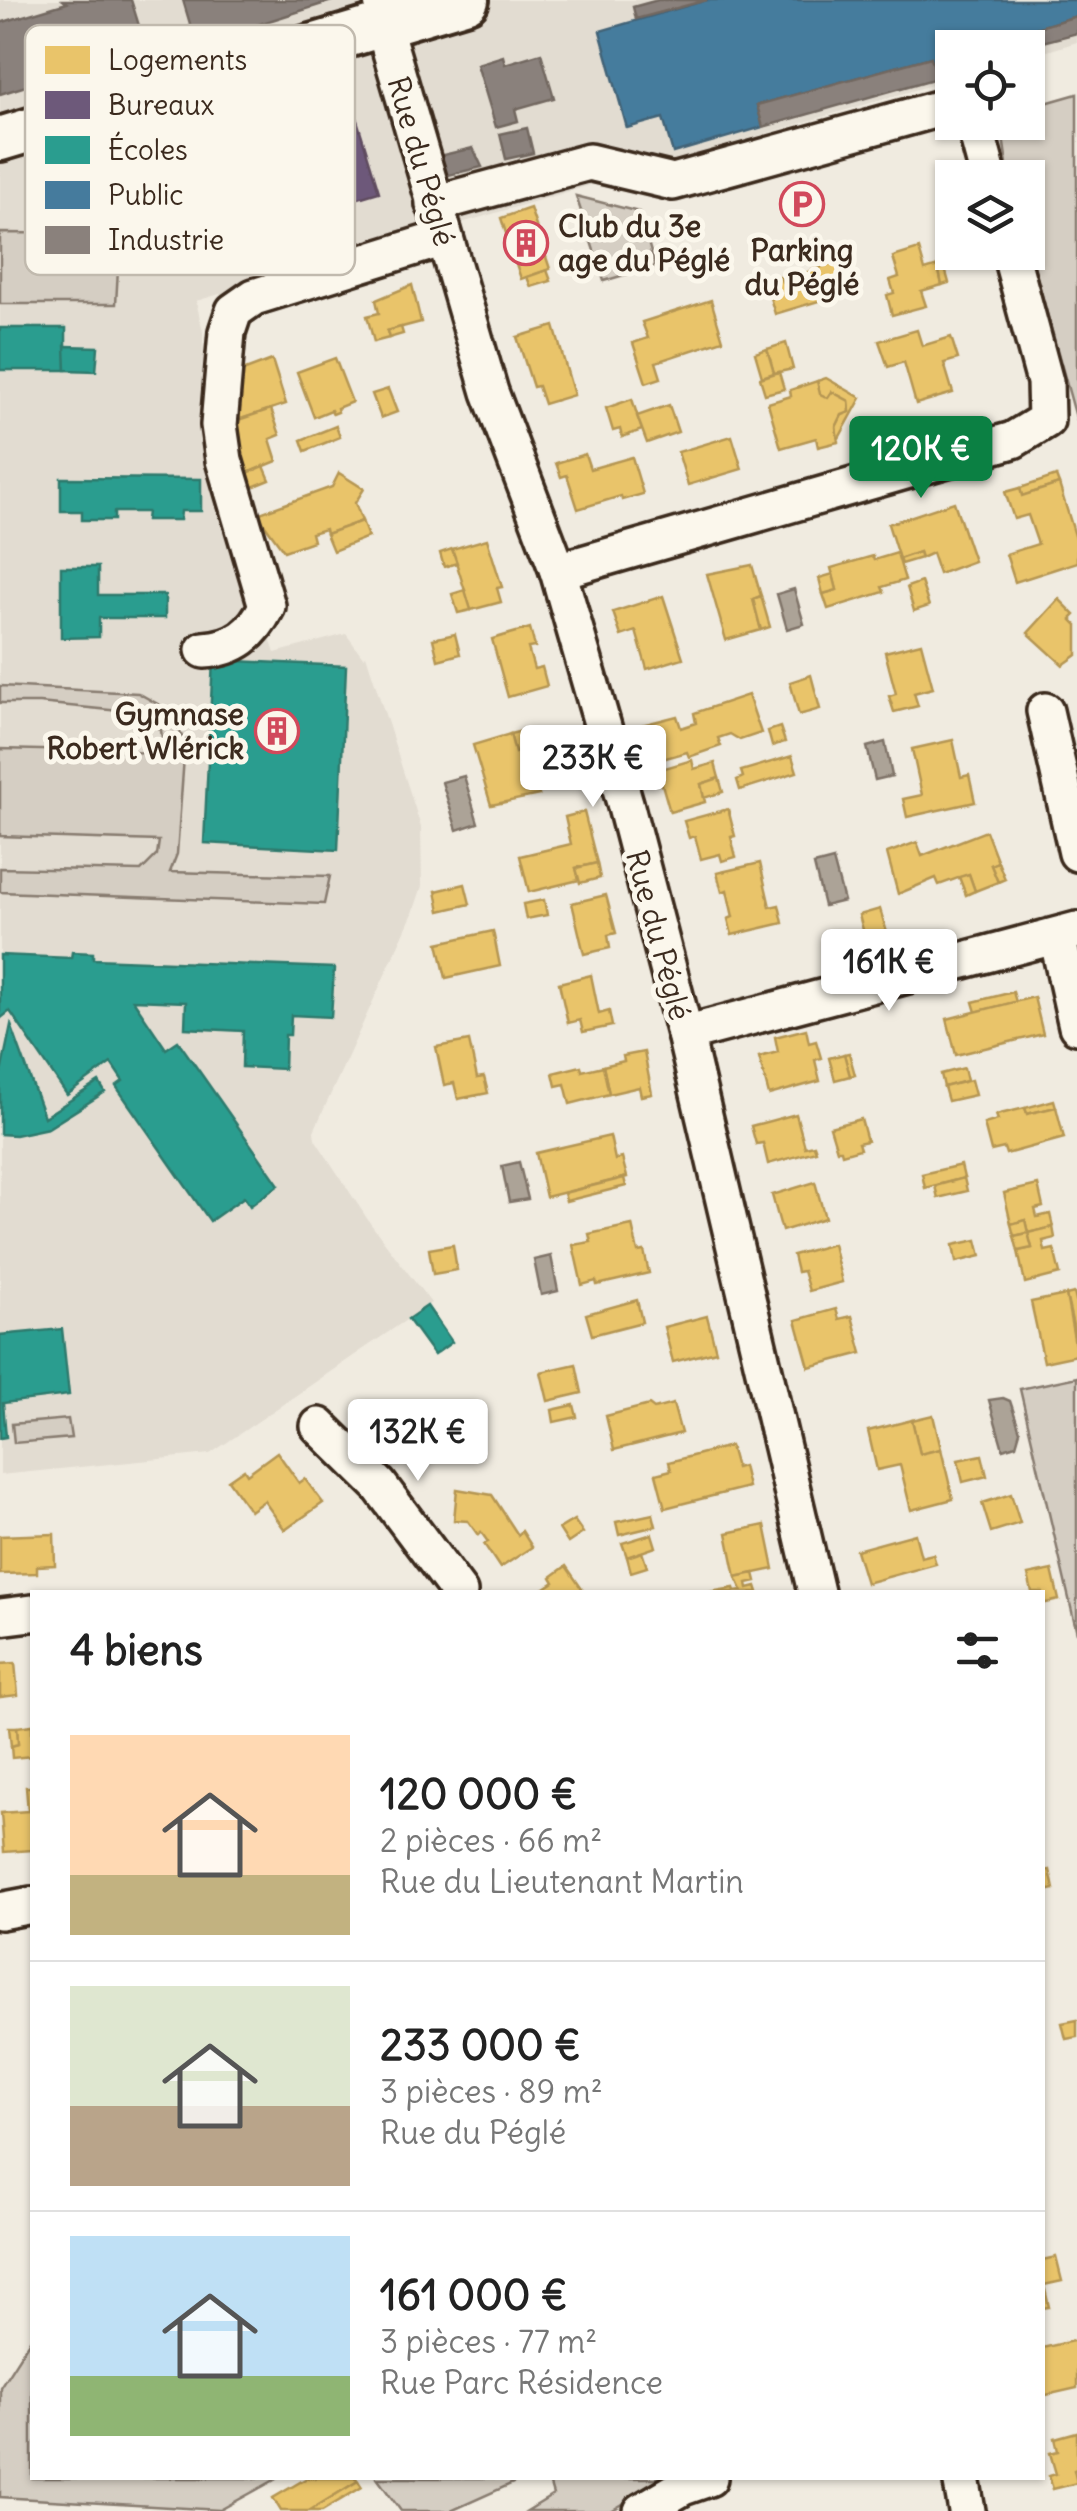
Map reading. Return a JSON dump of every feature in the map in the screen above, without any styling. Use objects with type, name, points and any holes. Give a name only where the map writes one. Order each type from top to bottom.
[{"type":"main road","points":[[347,25],[383,13],[466,0]]},
{"type":"main road","points":[[0,139],[25,131]]},
{"type":"street","name":"Rue du Péglé","points":[[383,13],[490,392],[558,571],[624,803],[684,1034],[816,1590]]},
{"type":"street","points":[[434,204],[589,162],[673,182],[935,110]]},
{"type":"street","points":[[355,266],[444,238]]},
{"type":"street","points":[[558,571],[1013,440],[1046,420],[1045,382],[1015,270]]},
{"type":"street","points":[[204,650],[224,649],[244,638],[259,623],[267,606],[224,460],[219,425],[226,332],[234,311],[254,297],[325,275]]},
{"type":"street","points":[[1045,711],[1077,853]]},
{"type":"street","points":[[684,1034],[1067,933],[1077,1026]]},
{"type":"street","points":[[319,1426],[379,1485],[457,1590]]},
{"type":"street","points":[[0,1617],[30,1613]]},
{"type":"street","points":[[0,1911],[30,1904]]},
{"type":"street","points":[[642,2511],[703,2480]]},
{"type":"street","points":[[961,2480],[968,2511]]},
{"type":"shaded area","points":[[0,0],[1077,0],[1077,42],[1045,52],[1045,30],[935,30],[935,84],[355,254],[355,25],[25,25],[25,275],[285,275],[196,301],[203,332],[205,428],[219,486],[275,653],[346,634],[363,657],[366,655],[421,827],[422,886],[413,913],[314,1131],[315,1139],[370,1223],[431,1303],[210,1454],[0,1475]]},
{"type":"shaded area","points":[[1077,94],[1077,421],[1035,270],[1045,270],[1045,160],[1006,160],[1003,140],[1045,140],[1045,103]]},
{"type":"shaded area","points":[[576,196],[639,212],[655,266],[604,281]]},
{"type":"shaded area","points":[[0,233],[25,233],[25,275],[118,275],[116,304],[0,304]]},
{"type":"shaded area","points":[[794,589],[804,624],[787,629],[777,594]]},
{"type":"shaded area","points":[[0,686],[138,693],[170,711],[185,743],[177,854],[170,872],[330,876],[324,904],[0,892],[0,868],[141,871],[157,855],[159,841],[0,836],[0,749],[164,753],[161,730],[140,713],[0,703]]},
{"type":"shaded area","points":[[885,742],[892,776],[875,780],[867,747]]},
{"type":"shaded area","points":[[464,776],[478,823],[457,830],[442,782]]},
{"type":"shaded area","points":[[833,860],[844,901],[824,906],[814,865]]},
{"type":"shaded area","points":[[519,1162],[528,1199],[509,1202],[502,1166]]},
{"type":"shaded area","points":[[551,1256],[558,1291],[541,1295],[534,1260]]},
{"type":"shaded area","points":[[1077,1377],[1077,1633],[1020,1389]]},
{"type":"shaded area","points":[[989,1400],[1010,1401],[1020,1431],[1016,1445],[1003,1449]]},
{"type":"shaded area","points":[[68,1419],[71,1438],[14,1443],[12,1424]]},
{"type":"shaded area","points":[[30,2340],[30,2480],[274,2480],[220,2510],[0,2497],[0,2387]]},
{"type":"shaded area","points":[[378,2480],[520,2480],[451,2511],[401,2511]]},
{"type":"shaded area","points":[[549,2480],[663,2480],[611,2511],[527,2511],[553,2495]]},
{"type":"building: Logements","name":"Club du 3e age du Péglé","points":[[530,208],[550,269],[521,279],[501,218]]},
{"type":"building: Logements","points":[[919,249],[925,270],[935,267],[939,270],[942,285],[921,291],[926,306],[892,315],[887,295],[894,293],[890,280],[899,277],[893,257]]},
{"type":"building: Logements","points":[[837,261],[846,293],[775,314],[765,281],[780,277],[782,282]]},
{"type":"building: Logements","points":[[547,270],[551,281],[531,287],[527,277]]},
{"type":"building: Logements","points":[[939,270],[945,270],[949,283],[942,285]]},
{"type":"building: Logements","points":[[412,285],[421,322],[387,331],[389,338],[374,342],[367,316],[379,313],[376,300]]},
{"type":"building: Logements","points":[[711,300],[723,340],[656,362],[661,378],[646,383],[633,343],[648,338],[642,322]]},
{"type":"building: Logements","points":[[554,326],[574,395],[544,404],[538,386],[533,387],[517,337]]},
{"type":"building: Logements","points":[[401,327],[403,334],[389,338],[387,331]]},
{"type":"building: Logements","points":[[917,330],[922,346],[951,337],[958,359],[944,363],[953,393],[916,404],[904,362],[888,367],[879,341]]},
{"type":"building: Logements","points":[[786,343],[793,369],[774,373],[767,349]]},
{"type":"building: Logements","points":[[767,349],[774,373],[762,377],[755,353]]},
{"type":"building: Logements","points":[[335,358],[352,402],[333,414],[331,410],[314,417],[297,372]]},
{"type":"building: Logements","points":[[272,360],[286,404],[232,422],[240,372]]},
{"type":"building: Logements","points":[[779,372],[784,389],[765,394],[760,378]]},
{"type":"building: Logements","points":[[826,378],[861,398],[838,440],[836,427],[842,415],[850,412],[849,401],[832,392],[828,398],[820,394],[817,381]]},
{"type":"building: Logements","points":[[817,381],[820,394],[828,398],[832,392],[849,401],[850,412],[842,415],[836,427],[838,442],[818,447],[816,438],[781,448],[768,403],[791,396],[790,390]]},
{"type":"building: Logements","points":[[388,389],[397,412],[381,418],[372,394]]},
{"type":"building: Logements","points":[[632,399],[642,430],[622,437],[620,429],[613,431],[606,408]]},
{"type":"building: Logements","points":[[669,405],[678,432],[647,443],[637,416]]},
{"type":"building: Logements","points":[[271,409],[280,435],[270,439],[277,461],[245,474],[232,422]]},
{"type":"building: Logements","points":[[336,426],[340,437],[305,451],[301,440]]},
{"type":"building: Logements","points":[[732,436],[742,469],[688,485],[678,452]]},
{"type":"building: Logements","points":[[585,454],[590,469],[632,457],[643,494],[578,509],[567,475],[561,477],[556,463]]},
{"type":"building: Logements","points":[[264,466],[270,480],[250,488],[245,474]]},
{"type":"building: Logements","points":[[339,473],[364,489],[355,503],[362,521],[326,534],[325,529],[311,533],[313,541],[284,551],[257,514],[332,487]]},
{"type":"building: Logements","points":[[1056,476],[1059,484],[1022,496],[1020,488]]},
{"type":"building: Logements","points":[[1059,484],[1077,542],[1077,562],[1015,582],[1006,554],[1038,544],[1028,515],[1014,519],[1005,492],[1020,488],[1022,496]]},
{"type":"building: Logements","points":[[954,502],[974,561],[939,574],[932,553],[921,558],[919,552],[899,559],[888,524]]},
{"type":"building: Logements","points":[[362,521],[368,537],[333,551],[326,534]]},
{"type":"building: Logements","points":[[487,539],[502,587],[497,588],[501,602],[471,610],[452,549]]},
{"type":"building: Logements","points":[[452,549],[457,563],[444,567],[440,553]]},
{"type":"building: Logements","points":[[919,552],[921,558],[901,564],[899,559]]},
{"type":"building: Logements","points":[[897,553],[905,580],[882,587],[884,592],[828,609],[823,594],[837,590],[831,568]]},
{"type":"building: Logements","points":[[752,565],[761,596],[753,599],[761,630],[726,640],[707,574]]},
{"type":"building: Logements","points":[[833,574],[837,590],[823,594],[819,578]]},
{"type":"building: Logements","points":[[921,582],[929,606],[914,611],[907,587]]},
{"type":"building: Logements","points":[[465,590],[471,610],[458,613],[452,594]]},
{"type":"building: Logements","points":[[663,596],[683,658],[647,669],[636,631],[621,636],[613,612]]},
{"type":"building: Logements","points":[[761,596],[770,627],[761,630],[753,599]]},
{"type":"building: Logements","points":[[1059,599],[1075,615],[1071,619],[1077,625],[1077,655],[1063,665],[1028,633]]},
{"type":"building: Logements","points":[[530,628],[535,647],[528,648],[534,669],[542,667],[547,686],[508,697],[492,639]]},
{"type":"building: Logements","points":[[455,634],[460,654],[438,660],[433,639]]},
{"type":"building: Logements","points":[[921,643],[933,688],[914,693],[918,706],[894,712],[889,696],[896,694],[885,652]]},
{"type":"building: Logements","points":[[811,675],[820,709],[799,715],[790,682]]},
{"type":"building: Logements","points":[[748,695],[761,733],[740,740],[730,734],[718,738],[721,746],[689,757],[687,752],[652,762],[642,725],[677,716],[681,728],[696,723],[694,713]]},
{"type":"building: Logements","points":[[780,727],[785,742],[772,746],[768,731]]},
{"type":"building: Logements","points":[[522,731],[526,750],[515,753],[510,734]]},
{"type":"building: Logements","points":[[510,734],[515,753],[526,750],[539,795],[491,805],[473,745]]},
{"type":"building: Logements","points":[[953,740],[961,777],[969,775],[975,802],[907,817],[903,799],[922,795],[912,749]]},
{"type":"building: Logements","points":[[792,756],[797,772],[740,790],[737,780],[743,777],[741,771]]},
{"type":"building: Logements","points":[[692,760],[694,769],[715,763],[719,778],[701,784],[705,802],[670,812],[658,770]]},
{"type":"building: Logements","points":[[719,778],[723,792],[704,798],[701,784]]},
{"type":"building: Logements","points":[[728,809],[736,857],[722,861],[720,854],[701,859],[695,836],[689,838],[684,821]]},
{"type":"building: Logements","points":[[584,812],[597,863],[576,868],[579,880],[529,892],[520,856],[571,844],[565,817]]},
{"type":"building: Logements","points":[[986,831],[998,862],[991,865],[998,882],[975,891],[969,874],[939,885],[936,878],[898,894],[887,853],[917,842],[922,856]]},
{"type":"building: Logements","points":[[998,862],[1005,879],[998,882],[991,865]]},
{"type":"building: Logements","points":[[597,863],[600,878],[580,883],[576,868]]},
{"type":"building: Logements","points":[[760,863],[770,907],[779,905],[783,923],[732,935],[727,890],[722,892],[717,873]]},
{"type":"building: Logements","points":[[969,874],[975,891],[966,895],[959,877]]},
{"type":"building: Logements","points":[[465,884],[470,904],[440,911],[436,891]]},
{"type":"building: Logements","points":[[606,895],[616,933],[608,935],[610,948],[584,954],[572,903]]},
{"type":"building: Logements","points":[[544,900],[547,915],[526,919],[523,904]]},
{"type":"building: Logements","points":[[880,909],[891,946],[869,952],[859,915]]},
{"type":"building: Logements","points":[[493,931],[500,966],[446,978],[438,943]]},
{"type":"building: Logements","points":[[591,975],[599,1014],[609,1011],[612,1026],[583,1032],[580,1020],[568,1023],[559,983]]},
{"type":"building: Logements","points":[[1013,992],[1016,1002],[976,1012],[973,1002]]},
{"type":"building: Logements","points":[[1034,997],[1043,1034],[956,1055],[947,1019]]},
{"type":"building: Logements","points":[[806,1029],[809,1043],[816,1041],[821,1058],[815,1060],[820,1081],[769,1095],[759,1057],[778,1052],[775,1037]]},
{"type":"building: Logements","points":[[469,1041],[477,1078],[484,1077],[488,1093],[458,1099],[454,1083],[444,1085],[436,1047]]},
{"type":"building: Logements","points":[[644,1052],[652,1094],[641,1096],[639,1087],[609,1094],[603,1066],[624,1061],[623,1056]]},
{"type":"building: Logements","points":[[849,1053],[855,1075],[850,1076],[844,1054]]},
{"type":"building: Logements","points":[[844,1054],[850,1076],[835,1080],[829,1058]]},
{"type":"building: Logements","points":[[581,1066],[582,1071],[603,1066],[609,1094],[570,1104],[565,1084],[556,1086],[553,1073]]},
{"type":"building: Logements","points":[[964,1068],[967,1081],[944,1087],[941,1074]]},
{"type":"building: Logements","points":[[971,1080],[975,1095],[948,1101],[944,1087]]},
{"type":"building: Logements","points":[[1054,1100],[1056,1107],[1027,1114],[1025,1108]]},
{"type":"building: Logements","points":[[1056,1107],[1064,1138],[1006,1154],[1004,1148],[991,1151],[984,1124],[998,1120],[996,1115],[1025,1108],[1027,1114]]},
{"type":"building: Logements","points":[[796,1114],[805,1147],[814,1145],[816,1151],[768,1164],[763,1143],[756,1144],[751,1126]]},
{"type":"building: Logements","points":[[861,1119],[867,1141],[858,1143],[860,1149],[842,1154],[830,1127]]},
{"type":"building: Logements","points":[[610,1136],[615,1160],[622,1158],[627,1177],[546,1197],[536,1153]]},
{"type":"building: Logements","points":[[961,1165],[964,1178],[925,1188],[922,1174]]},
{"type":"building: Logements","points":[[624,1178],[626,1186],[566,1201],[564,1193]]},
{"type":"building: Logements","points":[[964,1178],[967,1191],[938,1198],[935,1186]]},
{"type":"building: Logements","points":[[815,1182],[825,1218],[782,1231],[772,1195]]},
{"type":"building: Logements","points":[[1038,1185],[1043,1207],[1035,1209],[1037,1217],[1050,1214],[1053,1227],[1028,1233],[1025,1220],[1011,1224],[1004,1193]]},
{"type":"building: Logements","points":[[1025,1220],[1028,1233],[1014,1236],[1011,1224]]},
{"type":"building: Logements","points":[[632,1225],[638,1252],[644,1251],[649,1273],[582,1285],[573,1245],[591,1242],[589,1234]]},
{"type":"building: Logements","points":[[1053,1227],[1055,1238],[1043,1241],[1045,1251],[1054,1249],[1060,1274],[1025,1283],[1018,1251],[1032,1248],[1028,1233]]},
{"type":"building: Logements","points":[[1028,1233],[1032,1248],[1018,1251],[1014,1236]]},
{"type":"building: Logements","points":[[977,1240],[981,1256],[956,1262],[953,1245]]},
{"type":"building: Logements","points":[[833,1244],[842,1282],[809,1291],[803,1271],[797,1272],[793,1255]]},
{"type":"building: Logements","points":[[453,1245],[457,1270],[433,1274],[429,1249]]},
{"type":"building: Logements","points":[[1074,1293],[1077,1305],[1077,1343],[1066,1295]]},
{"type":"building: Logements","points":[[1066,1295],[1077,1355],[1044,1362],[1031,1302]]},
{"type":"building: Logements","points":[[637,1300],[642,1322],[592,1335],[586,1314]]},
{"type":"building: Logements","points":[[836,1309],[839,1319],[852,1316],[862,1353],[809,1367],[796,1320]]},
{"type":"building: Logements","points":[[707,1316],[716,1351],[673,1362],[664,1327]]},
{"type":"building: Logements","points":[[576,1364],[582,1393],[548,1401],[541,1372]]},
{"type":"building: Logements","points":[[673,1404],[681,1433],[614,1450],[606,1416],[649,1405],[654,1409]]},
{"type":"building: Logements","points":[[574,1405],[577,1417],[554,1422],[552,1410]]},
{"type":"building: Logements","points":[[933,1415],[941,1449],[920,1454],[912,1420]]},
{"type":"building: Logements","points":[[912,1420],[920,1454],[941,1449],[953,1499],[911,1510],[900,1465],[877,1470],[868,1431]]},
{"type":"building: Logements","points":[[730,1446],[736,1468],[743,1466],[748,1487],[665,1508],[656,1474],[671,1470],[669,1462]]},
{"type":"building: Logements","points":[[277,1452],[299,1483],[305,1479],[323,1503],[285,1530],[264,1501],[250,1511],[228,1480],[244,1469],[247,1474]]},
{"type":"building: Logements","points":[[982,1455],[987,1476],[963,1482],[958,1460]]},
{"type":"building: Logements","points":[[457,1489],[492,1495],[518,1535],[522,1531],[532,1547],[500,1568],[481,1532],[478,1535],[468,1521],[454,1520]]},
{"type":"building: Logements","points":[[1011,1494],[1020,1523],[991,1532],[982,1503]]},
{"type":"building: Logements","points":[[653,1514],[656,1526],[619,1535],[616,1522]]},
{"type":"building: Logements","points":[[574,1520],[583,1533],[568,1543],[559,1529]]},
{"type":"building: Logements","points":[[765,1525],[774,1569],[736,1577],[727,1533]]},
{"type":"building: Logements","points":[[54,1534],[55,1565],[37,1566],[37,1573],[0,1574],[0,1536]]},
{"type":"building: Logements","points":[[652,1534],[656,1547],[627,1557],[622,1543]]},
{"type":"building: Logements","points":[[915,1534],[921,1557],[933,1554],[936,1564],[866,1583],[856,1550]]},
{"type":"building: Logements","points":[[642,1552],[647,1567],[631,1572],[627,1557]]},
{"type":"building: Logements","points":[[566,1566],[582,1589],[542,1590],[554,1582],[551,1577]]},
{"type":"building: Logements","points":[[1052,1570],[1059,1600],[1045,1603],[1045,1590],[1032,1590],[1028,1575]]},
{"type":"building: Logements","points":[[754,1573],[756,1581],[747,1583],[748,1588],[756,1586],[757,1590],[742,1590],[736,1577]]},
{"type":"building: Logements","points":[[15,1663],[18,1695],[0,1697],[0,1664]]},
{"type":"building: Logements","points":[[30,1725],[30,1756],[12,1758],[11,1746],[18,1744],[17,1727]]},
{"type":"building: Logements","points":[[9,1727],[17,1727],[18,1744],[11,1746]]},
{"type":"building: Logements","points":[[26,1787],[30,1787],[30,1850],[4,1852],[1,1813],[28,1811]]},
{"type":"building: Logements","points":[[1050,1870],[1054,1889],[1045,1891],[1045,1871]]},
{"type":"building: Logements","points":[[1077,2020],[1077,2037],[1066,2039],[1062,2023]]},
{"type":"building: Logements","points":[[1056,2257],[1062,2281],[1045,2285],[1045,2259]]},
{"type":"building: Logements","points":[[1077,2340],[1077,2388],[1045,2395],[1045,2347]]},
{"type":"building: Logements","points":[[1077,2432],[1077,2483],[1053,2489],[1049,2476],[1056,2474],[1050,2453],[1058,2451],[1055,2438]]},
{"type":"building: Logements","points":[[304,2480],[358,2481],[309,2511],[281,2511],[273,2498]]},
{"type":"building: Logements","points":[[358,2481],[362,2487],[322,2511],[309,2511]]},
{"type":"building: Bureaux","points":[[355,114],[379,192],[355,199]]},
{"type":"building: Écoles","points":[[0,328],[66,328],[66,370],[0,370]]},
{"type":"building: Écoles","points":[[65,346],[98,347],[96,371],[66,370]]},
{"type":"building: Écoles","points":[[61,478],[201,479],[201,511],[181,511],[180,520],[146,520],[147,512],[114,512],[114,520],[82,520],[82,511],[61,511]]},
{"type":"building: Écoles","points":[[61,567],[98,567],[98,595],[165,595],[165,618],[99,618],[99,637],[61,638]]},
{"type":"building: Écoles","name":"Gymnase Robert Wlérick","points":[[213,660],[346,666],[338,850],[204,843]]},
{"type":"building: Écoles","points":[[72,952],[93,953],[93,959],[334,968],[331,1017],[291,1015],[290,1035],[285,1035],[284,1069],[242,1067],[243,1031],[185,1028],[186,1002],[133,1000],[166,1049],[178,1041],[279,1185],[250,1206],[244,1197],[210,1221],[116,1086],[123,1081],[111,1063],[67,1095],[10,1011],[0,1019],[0,955],[71,958]]},
{"type":"building: Écoles","points":[[11,1025],[44,1117],[99,1082],[105,1092],[48,1128],[0,1134],[0,1078]]},
{"type":"building: Écoles","points":[[427,1306],[452,1342],[434,1355],[408,1319]]},
{"type":"building: Écoles","points":[[62,1329],[69,1395],[3,1403],[6,1437],[0,1438],[0,1335]]},
{"type":"building: Public","points":[[707,0],[1077,0],[1077,16],[1029,30],[935,30],[935,73],[931,57],[757,105],[763,127],[673,153],[663,118],[627,128],[600,31]]},
{"type":"building: Industrie","points":[[63,0],[131,0],[139,25],[25,25],[25,86],[0,94],[0,23],[67,3]]},
{"type":"building: Industrie","points":[[183,0],[335,0],[256,25],[190,25]]},
{"type":"building: Industrie","points":[[658,0],[707,0],[636,19],[633,7]]},
{"type":"building: Industrie","points":[[1077,16],[1077,33],[1045,41],[1045,30],[1029,30]]},
{"type":"building: Industrie","points":[[541,53],[554,98],[515,109],[518,121],[496,127],[477,64],[503,56],[505,64]]},
{"type":"building: Industrie","points":[[931,57],[935,71],[935,79],[763,127],[757,105]]},
{"type":"building: Industrie","points":[[527,128],[533,153],[506,159],[500,134]]},
{"type":"building: Industrie","points":[[473,148],[482,167],[440,177],[435,157]]},
{"type":"place","name":"Parking du Péglé","points":[[802,204]]},
{"type":"place","name":"Club du 3e age du Péglé","points":[[526,243]]},
{"type":"place","name":"Gymnase Robert Wlérick","points":[[277,731]]}]
